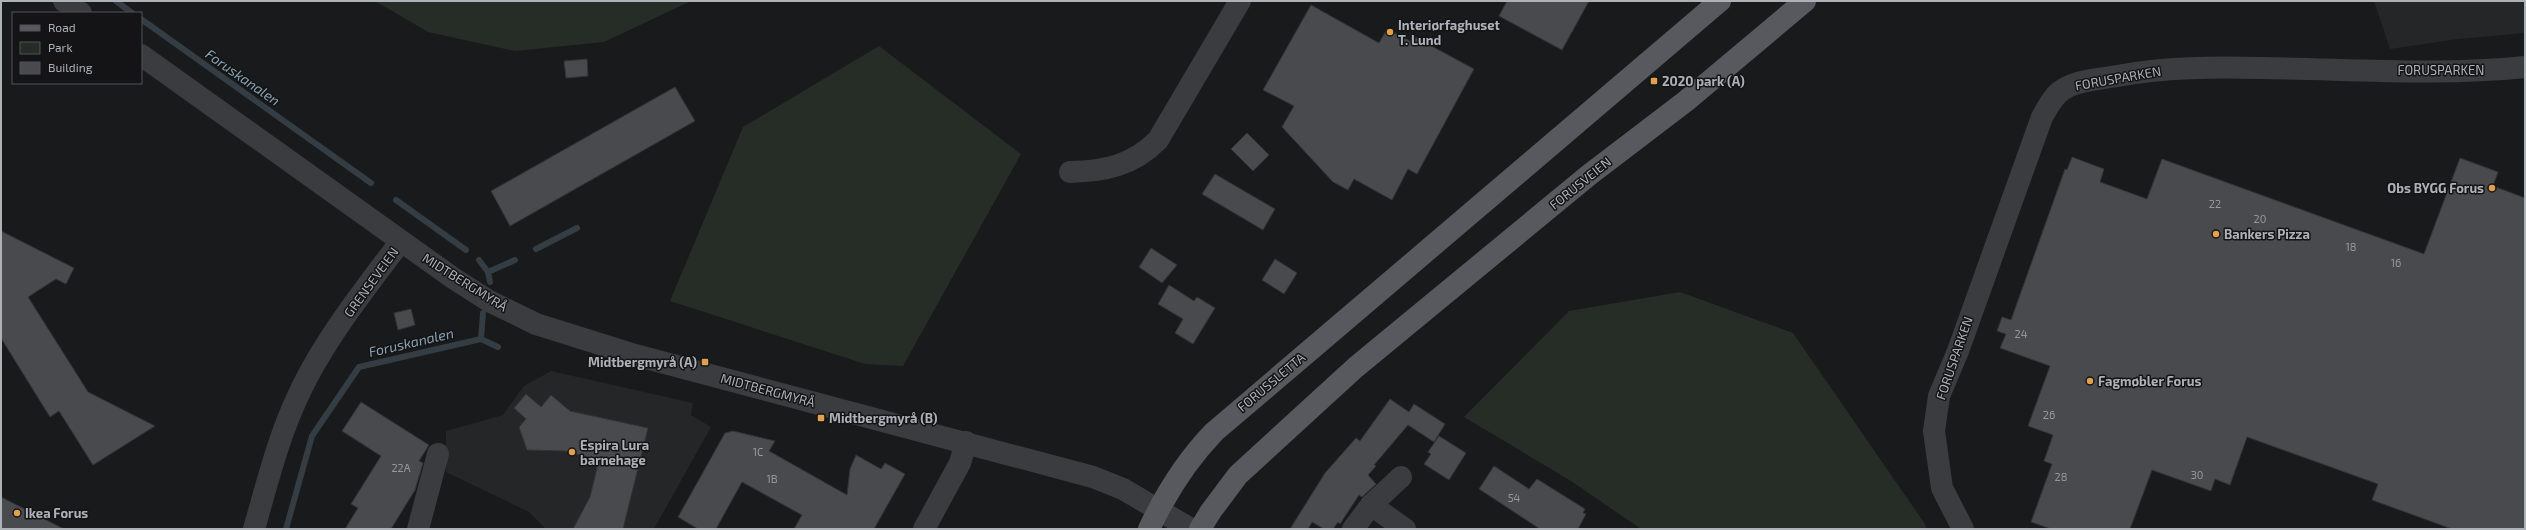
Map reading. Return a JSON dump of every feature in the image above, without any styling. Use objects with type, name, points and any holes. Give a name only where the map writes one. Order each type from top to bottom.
[{"type":"main road","name":"FORUSSLETTA","points":[[1149,529],[1158,509],[1186,464],[1214,432],[1720,1]]},
{"type":"main road","name":"FORUSVEIEN","points":[[1200,529],[1211,511],[1238,475],[1356,367],[1589,175],[1686,102],[1805,1]]},
{"type":"street","points":[[64,1],[80,12]]},
{"type":"street","points":[[1070,172],[1102,171],[1118,167],[1140,156],[1158,140],[1240,1]]},
{"type":"street","name":"GRENSEVEIEN","points":[[142,56],[402,241],[350,310],[298,395],[286,423],[254,529]]},
{"type":"street","name":"FORUSPARKEN","points":[[1963,529],[1942,488],[1934,431],[1939,396],[1958,350],[2042,117],[2053,98],[2064,89],[2083,82],[2143,71],[2200,67],[2487,71],[2525,67]]},
{"type":"street","name":"MIDTBERGMYRÅ","points":[[402,241],[489,301],[536,324],[635,355],[1093,477],[1123,489],[1191,529]]},
{"type":"street","points":[[924,529],[960,463],[966,442]]},
{"type":"street","points":[[418,529],[438,454]]},
{"type":"street","points":[[1353,529],[1371,505],[1401,477]]},
{"type":"street","points":[[1371,505],[1405,529]]},
{"type":"shaded area","points":[[2374,1],[2525,1],[2525,33],[2458,39],[2390,49]]},
{"type":"shaded area","name":"Espira Lura barnehage","points":[[551,371],[693,403],[691,415],[711,427],[654,529],[546,529],[529,512],[446,472],[446,431],[503,415],[524,386]]},
{"type":"green space","points":[[375,1],[691,1],[604,42],[515,51],[428,32]]},
{"type":"green space","points":[[879,46],[1021,154],[903,366],[865,364],[670,301],[743,127]]},
{"type":"green space","points":[[1680,292],[1793,333],[1925,524],[1926,529],[1641,529],[1571,481],[1464,417],[1569,311]]},
{"type":"building","points":[[1507,1],[1589,1],[1562,50],[1499,16]]},
{"type":"building","points":[[1311,5],[1379,43],[1387,29],[1410,41],[1413,36],[1474,69],[1417,174],[1408,169],[1392,200],[1354,179],[1348,190],[1333,182],[1282,127],[1294,106],[1263,90]]},
{"type":"building","points":[[587,59],[588,76],[566,78],[564,61]]},
{"type":"building","points":[[675,87],[695,121],[510,226],[491,191]]},
{"type":"building","points":[[1247,133],[1269,155],[1253,171],[1231,149]]},
{"type":"building","points":[[2072,157],[2104,169],[2100,182],[2147,199],[2162,159],[2424,254],[2460,158],[2498,172],[2493,186],[2525,198],[2525,529],[2452,529],[2372,500],[2378,484],[2247,437],[2230,485],[2215,479],[2211,491],[2152,470],[2130,529],[2051,529],[2031,522],[2052,464],[2044,461],[2053,435],[2028,426],[2050,366],[2000,348],[2006,334],[1997,331],[2002,317],[2011,320],[2065,169],[2067,170]]},
{"type":"building","points":[[1215,174],[1275,209],[1263,230],[1202,194]]},
{"type":"building","points":[[1,231],[74,268],[66,284],[56,279],[28,297],[88,392],[155,426],[93,465],[59,411],[50,417],[1,338]]},
{"type":"building","points":[[1151,248],[1177,265],[1162,283],[1139,267]]},
{"type":"building","points":[[1275,259],[1297,273],[1284,294],[1262,280]]},
{"type":"building","points":[[1169,285],[1194,301],[1197,297],[1215,308],[1193,344],[1175,333],[1183,319],[1158,304]]},
{"type":"building","points":[[411,309],[415,325],[398,330],[394,313]]},
{"type":"building","points":[[526,394],[541,407],[551,395],[570,411],[648,428],[623,529],[573,529],[590,497],[599,460],[565,451],[527,450],[519,427],[526,419],[514,408]]},
{"type":"building","points":[[1390,399],[1409,412],[1414,404],[1445,424],[1434,442],[1408,425],[1374,465],[1376,466],[1368,475],[1376,484],[1362,497],[1359,495],[1340,524],[1338,522],[1333,529],[1324,529],[1312,522],[1308,529],[1290,529],[1325,473],[1356,438],[1360,441]]},
{"type":"building","points":[[361,402],[429,445],[419,461],[423,463],[415,490],[391,529],[345,529],[358,508],[351,504],[381,456],[342,431]]},
{"type":"building","points":[[733,431],[775,441],[769,451],[847,495],[850,469],[856,455],[881,469],[885,463],[905,474],[874,529],[794,529],[802,515],[742,482],[716,529],[698,529],[678,517],[725,433]]},
{"type":"building","points":[[1439,436],[1466,453],[1449,480],[1424,464],[1431,454],[1428,452]]},
{"type":"building","points":[[1494,466],[1529,489],[1537,479],[1585,509],[1583,513],[1586,514],[1578,529],[1540,529],[1479,489]]},
{"type":"building","name":"Ikea Forus","points":[[1,497],[64,529],[1,529]]},
{"type":"waterway","name":"Foruskanalen","points":[[116,1],[131,12]]},
{"type":"waterway","name":"Foruskanalen","points":[[142,20],[371,183]]},
{"type":"waterway","name":"Foruskanalen","points":[[396,200],[466,250]]},
{"type":"waterway","points":[[536,249],[577,228]]},
{"type":"waterway","name":"Foruskanalen","points":[[479,260],[488,272],[490,282]]},
{"type":"waterway","points":[[488,272],[515,260]]},
{"type":"waterway","name":"Foruskanalen","points":[[483,313],[481,339],[498,347]]},
{"type":"waterway","name":"Foruskanalen","points":[[286,529],[312,436],[359,367],[481,339]]},
{"type":"place","name":"Interiørfaghuset T. Lund","points":[[1390,32]]},
{"type":"place","name":"2020 park (A)","points":[[1654,81]]},
{"type":"place","name":"Obs BYGG Forus","points":[[2492,188]]},
{"type":"place","name":"Bankers Pizza","points":[[2216,234]]},
{"type":"place","name":"Midtbergmyrå (A)","points":[[705,362]]},
{"type":"place","name":"Fagmøbler Forus","points":[[2090,381]]},
{"type":"place","name":"Midtbergmyrå (B)","points":[[821,418]]},
{"type":"place","name":"Espira Lura barnehage","points":[[572,452]]},
{"type":"place","name":"Ikea Forus","points":[[17,513]]}]
